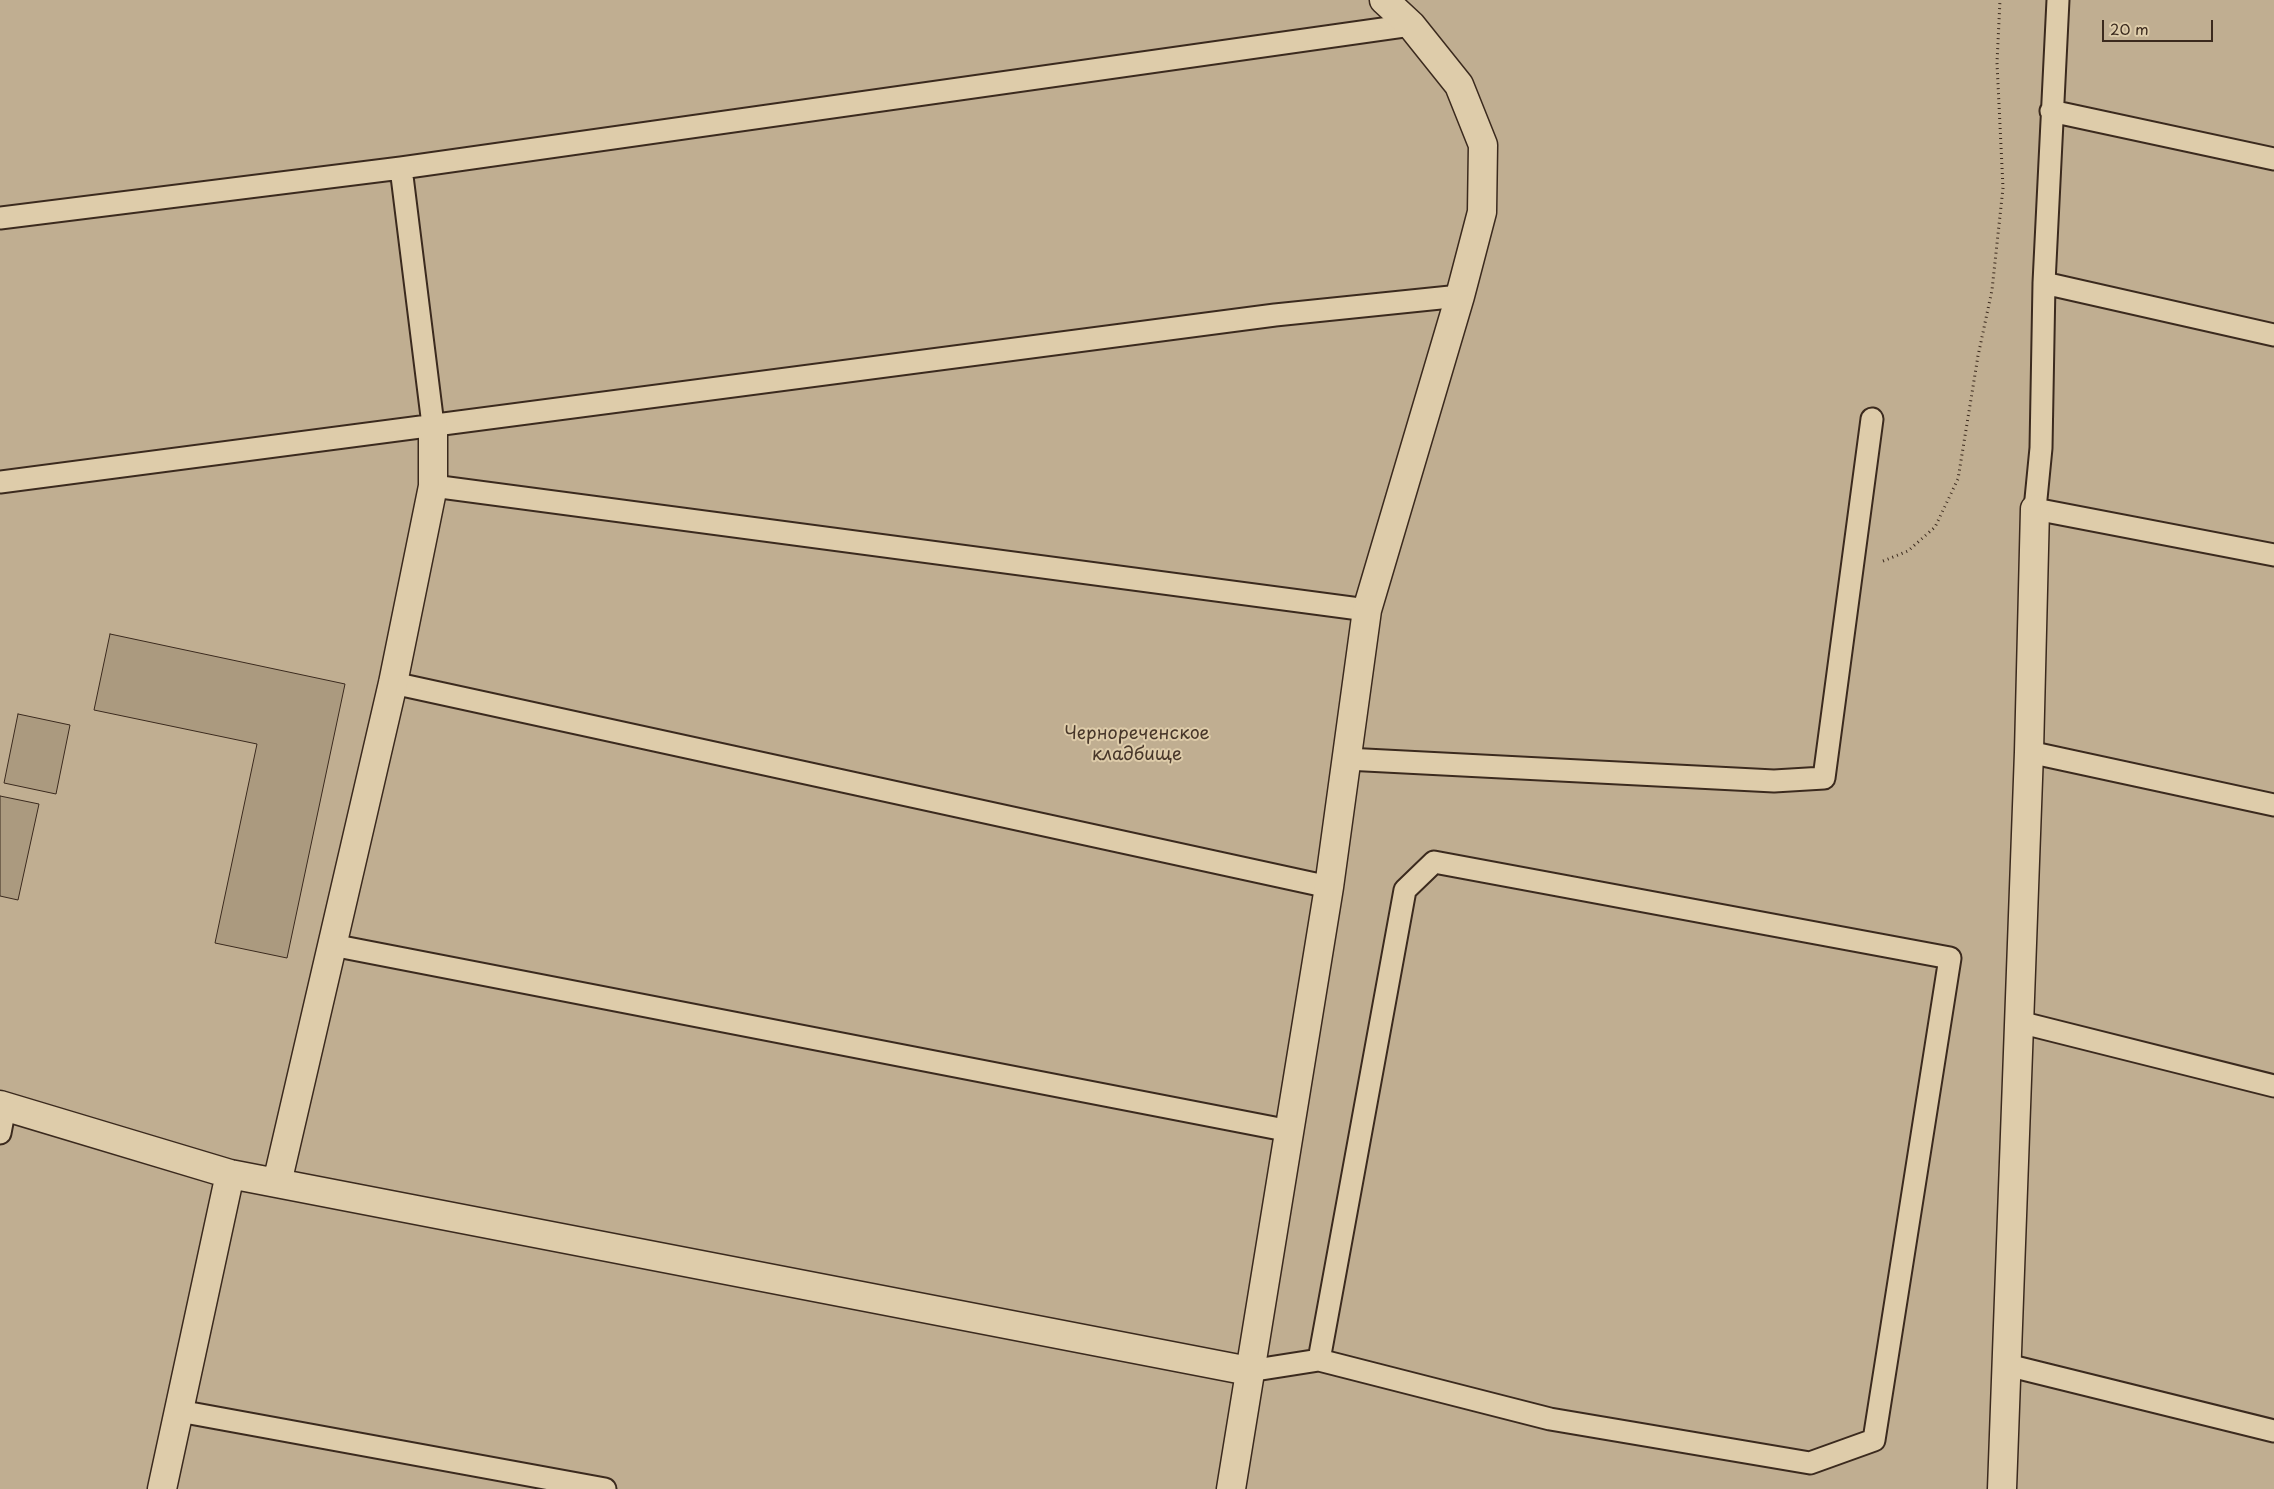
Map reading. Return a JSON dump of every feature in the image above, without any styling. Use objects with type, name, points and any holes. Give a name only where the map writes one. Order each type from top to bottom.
[{"type":"street","points":[[1231,1489],[1329,887],[1367,610],[1460,296],[1482,212],[1483,145],[1459,85],[1410,25],[1384,0]]},
{"type":"street","points":[[277,1183],[393,683],[433,486],[433,425]]},
{"type":"street","points":[[2002,1489],[2030,752],[2035,509]]},
{"type":"street","points":[[3,1106],[230,1174],[1249,1370]]},
{"type":"street","points":[[162,1489],[230,1174]]},
{"type":"lane","points":[[2058,0],[2044,283],[2041,448],[2035,509],[2274,555]]},
{"type":"lane","points":[[0,218],[401,168],[1410,25]]},
{"type":"lane","points":[[2051,112],[2274,159]]},
{"type":"lane","points":[[401,168],[433,425]]},
{"type":"lane","points":[[2044,283],[2274,335]]},
{"type":"lane","points":[[0,482],[1274,315],[1460,296]]},
{"type":"lane","points":[[1346,759],[1774,781],[1824,778],[1872,419]]},
{"type":"lane","points":[[433,486],[1367,610]]},
{"type":"lane","points":[[393,683],[1329,887]]},
{"type":"lane","points":[[2030,752],[2274,805]]},
{"type":"lane","points":[[1249,1370],[1319,1360],[1550,1419],[1810,1463],[1874,1440],[1950,958],[1434,862],[1405,890],[1319,1360]]},
{"type":"lane","points":[[332,945],[1290,1131]]},
{"type":"lane","points":[[2019,1022],[2274,1086]]},
{"type":"lane","points":[[0,1133],[3,1106]]},
{"type":"lane","points":[[2007,1365],[2274,1431]]},
{"type":"lane","points":[[179,1411],[605,1489]]},
{"type":"path","points":[[1851,575],[1908,551],[1935,527],[1958,479],[1978,356],[1992,290],[2003,188],[1996,63],[2000,0]]},
{"type":"green space","name":"Чернореченское кладбище","points":[[0,0],[2274,0],[2274,1489],[0,1489]]},
{"type":"building","points":[[110,634],[345,684],[287,958],[215,943],[257,744],[94,710]]},
{"type":"building","points":[[18,714],[70,725],[56,794],[4,783]]},
{"type":"building","points":[[0,796],[39,804],[18,900],[0,896]]}]
